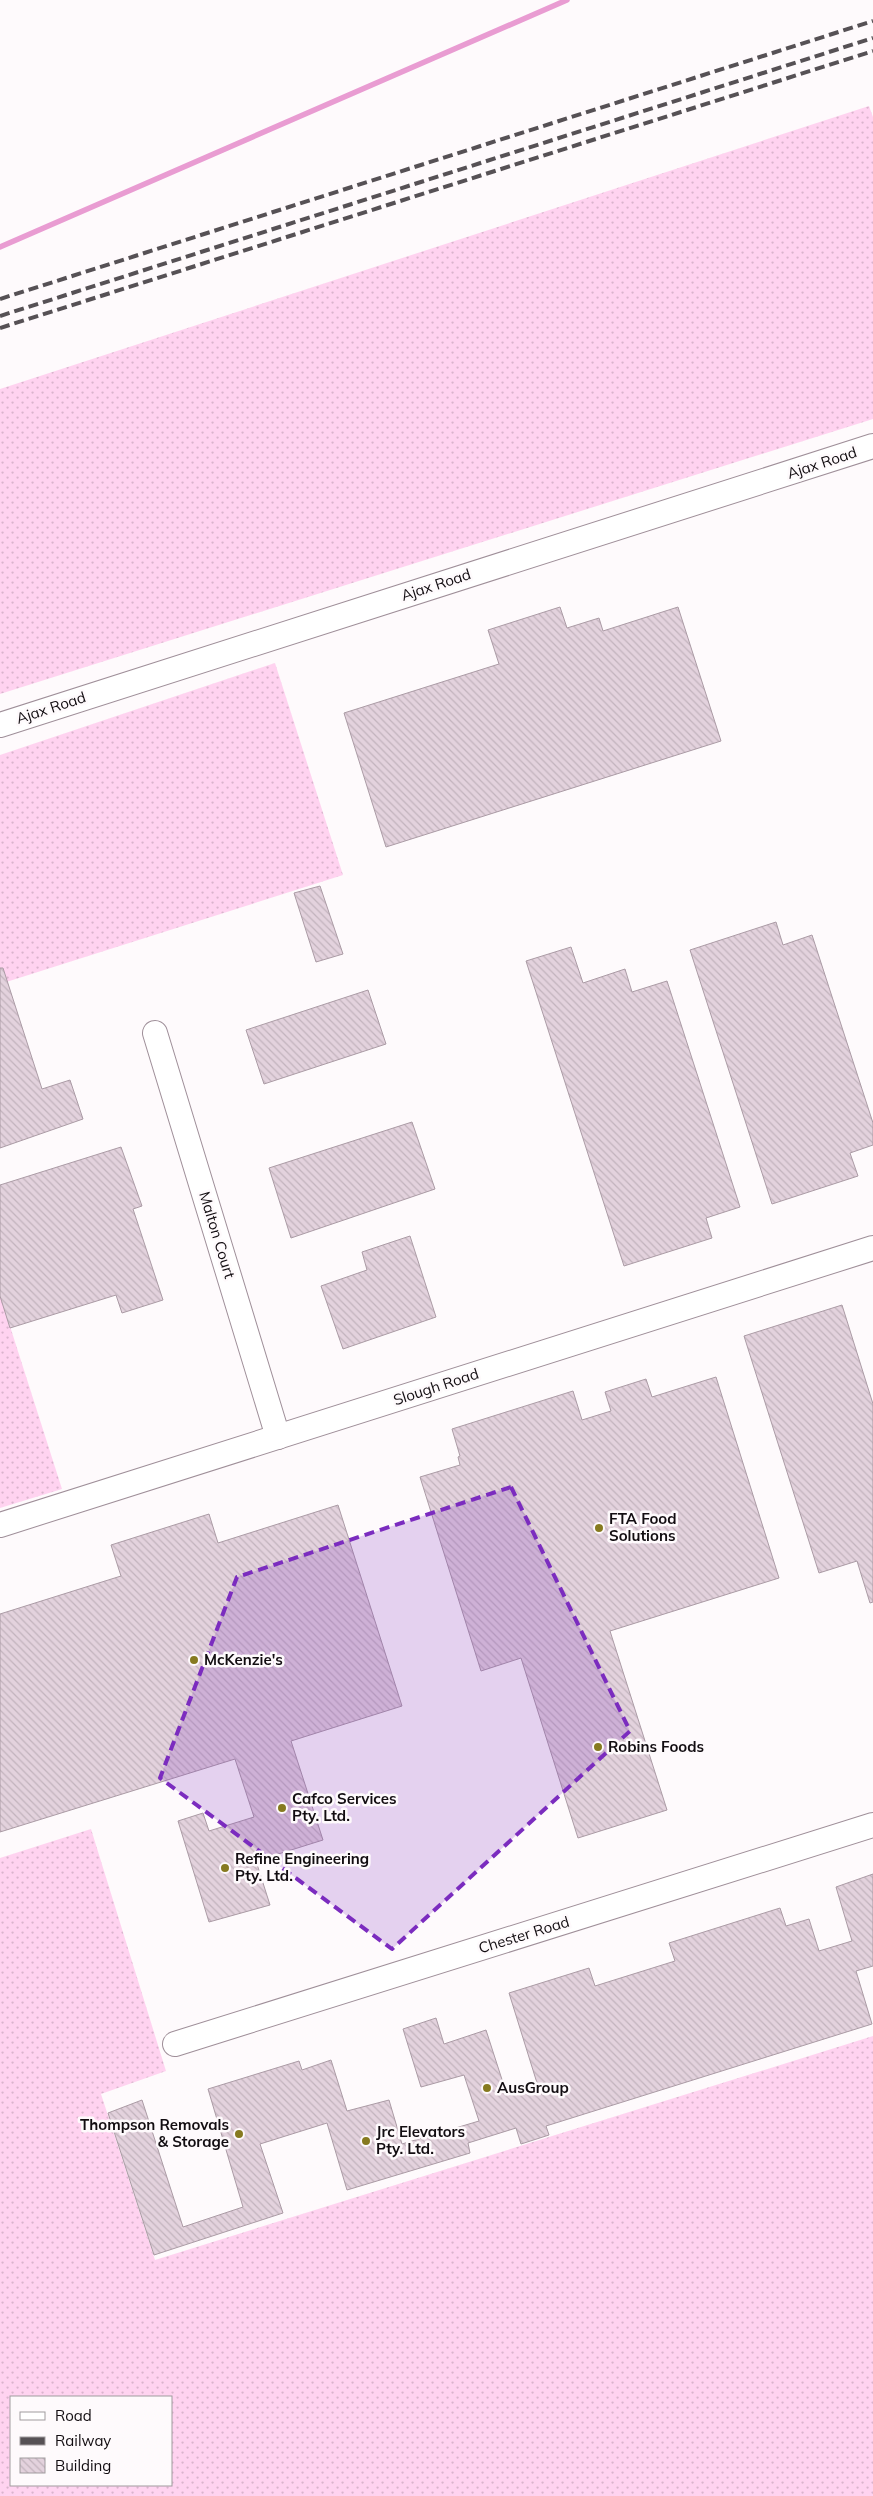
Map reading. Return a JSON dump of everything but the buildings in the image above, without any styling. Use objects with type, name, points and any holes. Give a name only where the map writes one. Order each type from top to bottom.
[{"type":"street","name":"Ajax Road","points":[[0,724],[873,446]]},
{"type":"street","name":"Malton Court","points":[[155,1033],[278,1437]]},
{"type":"street","name":"Slough Road","points":[[0,1525],[873,1248]]},
{"type":"street","name":"Chester Road","points":[[175,2044],[873,1825]]},
{"type":"highlighted area","points":[[511,1487],[630,1731],[392,1949],[160,1778],[237,1577]]},
{"type":"shaded area","points":[[869,106],[873,117],[873,419],[0,694],[0,389]]},
{"type":"shaded area","points":[[275,663],[343,875],[0,984],[0,755]]},
{"type":"shaded area","points":[[0,1295],[62,1489],[0,1508]]},
{"type":"shaded area","points":[[91,1829],[166,2071],[101,2094],[155,2260],[873,2036],[873,2496],[0,2496],[0,1858]]},
{"type":"waterway","points":[[0,247],[567,0]]},
{"type":"railway","points":[[0,299],[873,21]]},
{"type":"railway","points":[[0,316],[873,38]]},
{"type":"railway","points":[[0,328],[873,51]]},
{"type":"place","name":"FTA Food Solutions","points":[[599,1528]]},
{"type":"place","name":"McKenzie's","points":[[194,1660]]},
{"type":"place","name":"Robins Foods","points":[[598,1747]]},
{"type":"place","name":"Cafco Services Pty. Ltd.","points":[[282,1808]]},
{"type":"place","name":"Refine Engineering Pty. Ltd.","points":[[225,1868]]},
{"type":"place","name":"AusGroup","points":[[487,2088]]},
{"type":"place","name":"Thompson Removals & Storage","points":[[239,2134]]},
{"type":"place","name":"Jrc Elevators Pty. Ltd.","points":[[366,2141]]}]
